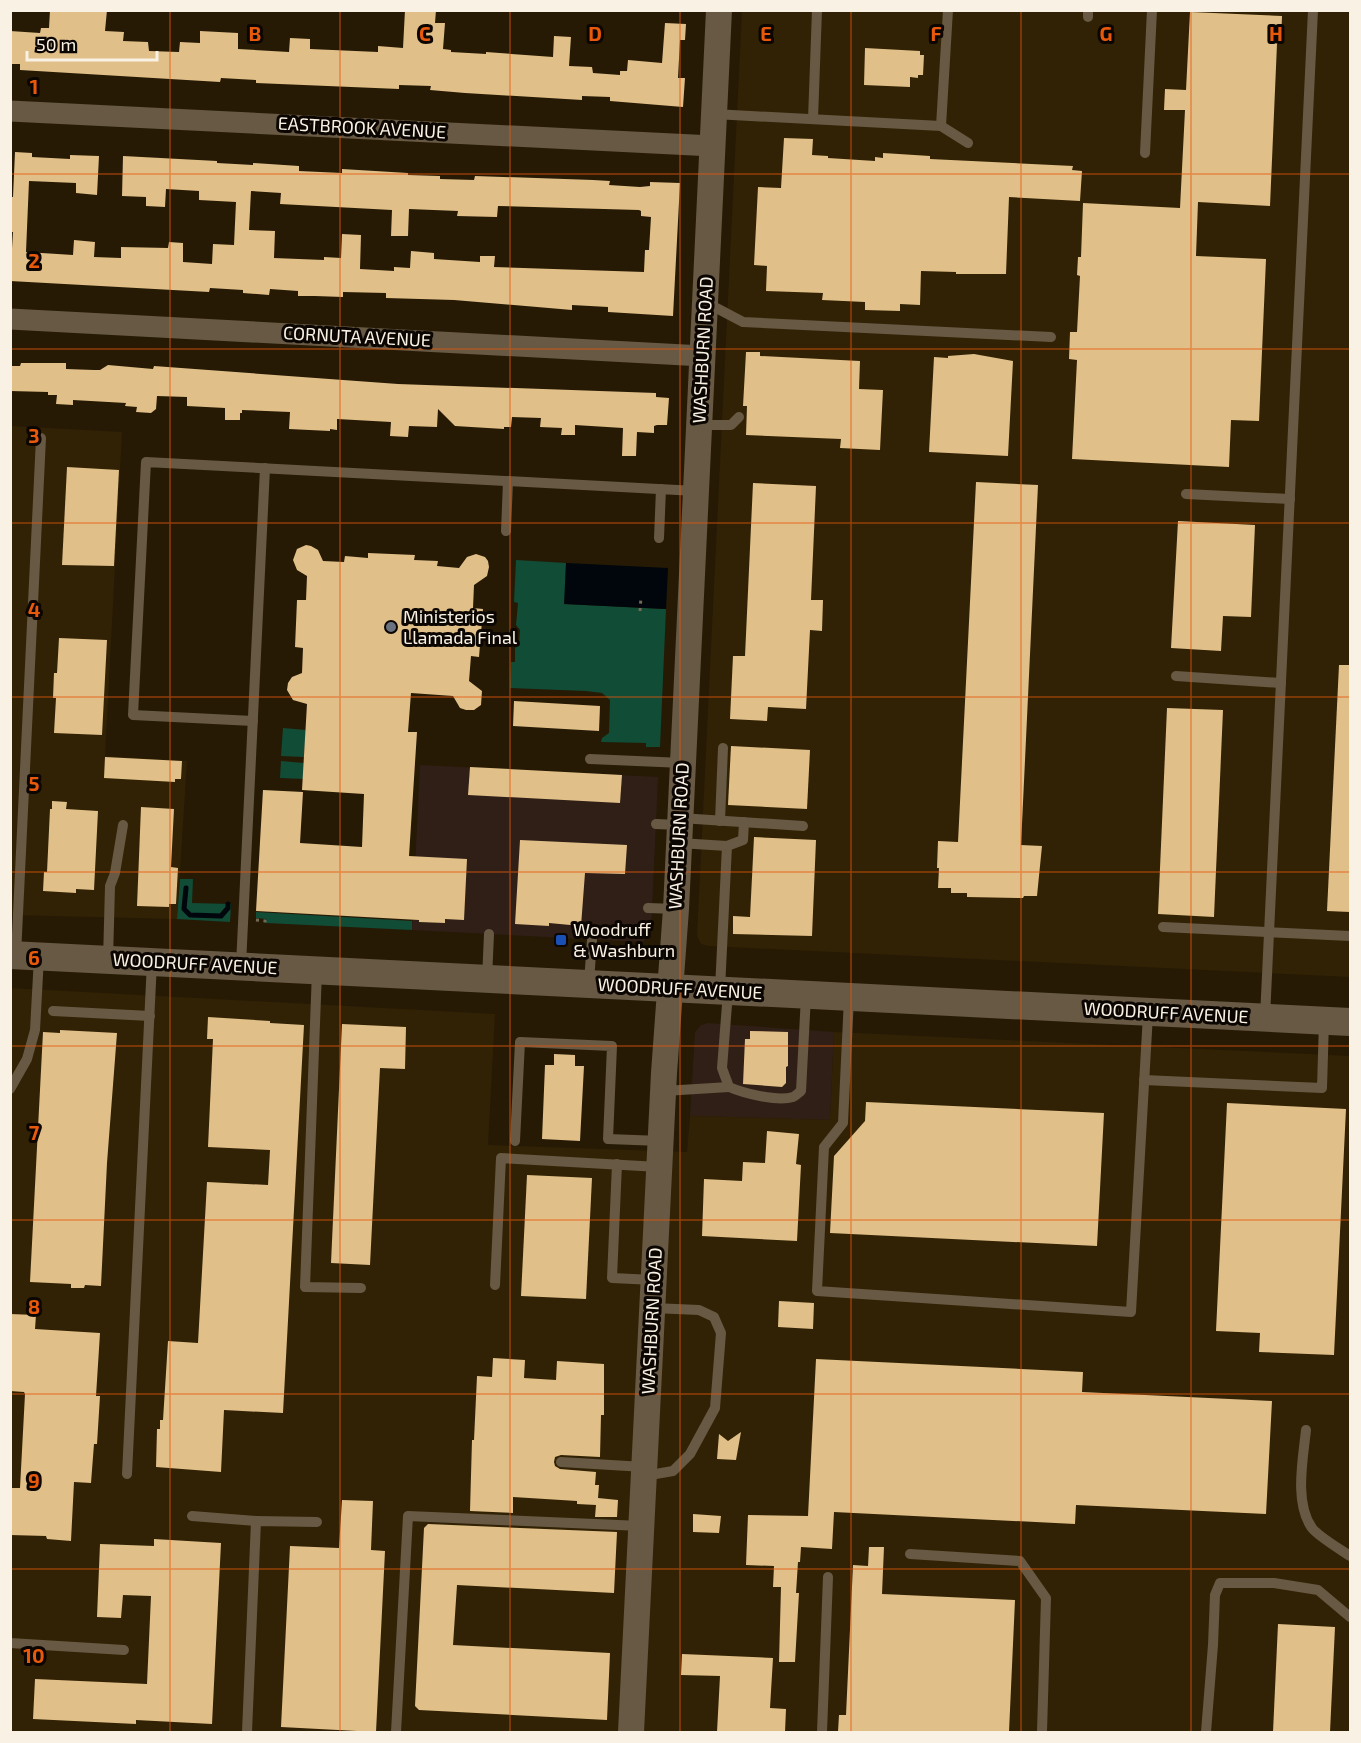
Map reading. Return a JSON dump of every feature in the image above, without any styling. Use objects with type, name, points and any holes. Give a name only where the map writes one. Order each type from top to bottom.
[{"type":"main road","name":"WOODRUFF AVENUE","points":[[22,956],[1337,1021]]},
{"type":"street","name":"WASHBURN ROAD","points":[[631,1732],[661,1142],[676,909],[674,828],[683,763],[719,10]]},
{"type":"street","name":"EASTBROOK AVENUE","points":[[10,111],[712,146]]},
{"type":"street","name":"CORNUTA AVENUE","points":[[10,319],[703,356]]},
{"type":"lane","points":[[813,119],[817,10]]},
{"type":"lane","points":[[941,126],[948,10]]},
{"type":"lane","points":[[1145,153],[1152,10]]},
{"type":"lane","points":[[1265,1018],[1313,10]]},
{"type":"lane","points":[[714,114],[941,126],[968,142]]},
{"type":"lane","points":[[705,302],[744,322],[1052,337]]},
{"type":"lane","points":[[699,425],[731,425],[739,417]]},
{"type":"lane","points":[[10,1089],[27,1059],[35,1030],[22,956],[41,438]]},
{"type":"lane","points":[[253,721],[133,715],[146,462],[696,491]]},
{"type":"lane","points":[[241,966],[265,468]]},
{"type":"lane","points":[[506,531],[508,481]]},
{"type":"lane","points":[[659,538],[661,489]]},
{"type":"lane","points":[[1186,494],[1290,499]]},
{"type":"lane","points":[[1176,676],[1281,683]]},
{"type":"lane","points":[[720,820],[723,748]]},
{"type":"lane","points":[[590,759],[683,763]]},
{"type":"lane","points":[[674,828],[720,820],[803,826]]},
{"type":"lane","points":[[674,828],[727,846],[743,840],[744,822]]},
{"type":"lane","points":[[108,960],[110,886],[115,873],[123,825]]},
{"type":"lane","points":[[727,846],[722,1068],[729,1087]]},
{"type":"lane","points":[[648,908],[676,909]]},
{"type":"lane","points":[[1163,927],[1350,936]]},
{"type":"lane","points":[[487,979],[489,934]]},
{"type":"lane","points":[[589,984],[592,940]]},
{"type":"lane","points":[[127,1474],[152,962]]},
{"type":"lane","points":[[317,971],[305,1287],[361,1288]]},
{"type":"lane","points":[[664,1091],[729,1087],[746,1094],[793,1097],[801,1091],[806,995]]},
{"type":"lane","points":[[849,997],[843,1123],[824,1147],[817,1292],[1131,1312],[1148,1012]]},
{"type":"lane","points":[[53,1011],[150,1016]]},
{"type":"lane","points":[[1144,1080],[1322,1088],[1337,1021]]},
{"type":"lane","points":[[515,1141],[520,1042],[612,1046],[608,1139],[661,1142]]},
{"type":"lane","points":[[495,1285],[501,1158],[660,1167]]},
{"type":"lane","points":[[617,1164],[612,1278],[654,1280]]},
{"type":"lane","points":[[561,1462],[644,1471],[673,1471],[690,1454],[715,1408],[721,1333],[714,1317],[699,1310],[652,1308]]},
{"type":"lane","points":[[1306,1430],[1301,1475],[1304,1511],[1313,1529],[1350,1556]]},
{"type":"lane","points":[[192,1516],[256,1521],[318,1522]]},
{"type":"lane","points":[[396,1732],[408,1516],[641,1526]]},
{"type":"lane","points":[[247,1732],[256,1521]]},
{"type":"lane","points":[[910,1554],[1020,1561],[1046,1598],[1042,1732]]},
{"type":"lane","points":[[822,1732],[828,1577]]},
{"type":"lane","points":[[1206,1732],[1215,1595],[1220,1583],[1274,1583],[1318,1590],[1350,1617]]},
{"type":"lane","points":[[10,1643],[124,1650]]},
{"type":"path","points":[[639,611],[640,597]]},
{"type":"shaded area","points":[[742,11],[1350,11],[1350,977],[701,944],[697,936]]},
{"type":"shaded area","points":[[10,426],[122,432],[105,756],[187,761],[177,919],[11,915]]},
{"type":"shaded area","points":[[566,563],[668,568],[666,609],[564,604]]},
{"type":"shaded area","points":[[420,765],[658,777],[651,931],[643,942],[412,930]]},
{"type":"shaded area","points":[[10,988],[495,1014],[488,1145],[687,1152],[690,1116],[830,1120],[834,1032],[1350,1056],[1350,1732],[11,1732]]},
{"type":"shaded area","points":[[707,1023],[834,1032],[830,1120],[690,1116],[695,1032]]},
{"type":"green space","points":[[516,560],[566,563],[565,604],[666,609],[660,747],[646,747],[646,743],[601,742],[602,738],[609,733],[610,700],[602,693],[510,688],[511,662],[515,662],[515,648],[519,644],[520,630],[516,625],[518,603],[514,602]]},
{"type":"green space","points":[[283,728],[306,730],[304,757],[281,756]]},
{"type":"green space","points":[[281,761],[304,763],[305,779],[280,778]]},
{"type":"green space","points":[[180,879],[193,879],[192,903],[231,904],[230,922],[177,919]]},
{"type":"green space","points":[[256,912],[412,921],[412,930],[266,923],[266,919],[256,918]]},
{"type":"building","points":[[50,10],[107,10],[105,31],[124,32],[123,41],[148,42],[149,51],[179,52],[180,42],[200,43],[200,31],[238,33],[238,49],[289,52],[290,38],[310,39],[310,49],[378,52],[378,46],[403,48],[405,10],[436,10],[435,23],[445,23],[443,49],[451,50],[451,52],[553,57],[554,36],[571,37],[569,66],[592,67],[593,73],[620,75],[620,71],[627,71],[628,60],[662,63],[665,23],[686,24],[685,40],[680,40],[678,78],[685,78],[683,107],[610,101],[610,97],[582,96],[582,100],[465,93],[430,90],[431,86],[399,85],[399,89],[256,83],[256,80],[221,78],[220,82],[20,70],[20,64],[10,64],[10,31],[40,33],[41,28],[49,28]]},
{"type":"building","points":[[1190,12],[1282,16],[1281,44],[1277,44],[1270,206],[1198,202],[1196,256],[1266,259],[1259,421],[1231,420],[1229,467],[1072,459],[1077,360],[1069,359],[1070,332],[1077,332],[1080,276],[1077,275],[1078,257],[1081,257],[1083,203],[1180,208],[1185,110],[1164,110],[1165,89],[1186,90]]},
{"type":"building","points":[[865,48],[920,51],[920,55],[924,55],[923,75],[918,75],[918,78],[910,77],[910,87],[864,85]]},
{"type":"building","points":[[784,138],[813,139],[812,155],[828,156],[828,158],[875,161],[875,157],[883,158],[883,153],[930,156],[930,159],[1073,166],[1072,170],[1082,171],[1080,201],[1009,197],[1006,274],[921,271],[920,305],[900,304],[900,311],[865,310],[865,302],[822,300],[823,293],[766,291],[767,266],[754,265],[758,187],[781,188]]},
{"type":"building","points":[[15,152],[32,153],[32,157],[70,159],[70,155],[99,156],[97,195],[76,193],[76,183],[29,181],[26,252],[73,255],[74,240],[95,242],[94,257],[121,258],[121,247],[168,248],[169,242],[183,243],[183,262],[212,264],[213,244],[234,245],[236,202],[199,200],[199,191],[166,189],[165,207],[146,206],[146,197],[122,196],[123,156],[299,166],[299,171],[342,173],[342,169],[408,173],[408,175],[440,176],[440,179],[474,180],[475,176],[593,180],[610,181],[609,185],[640,187],[650,186],[650,182],[680,183],[673,316],[608,312],[608,307],[572,305],[572,310],[454,300],[386,298],[386,293],[343,292],[343,297],[298,296],[298,291],[270,289],[269,295],[243,293],[243,290],[210,288],[209,292],[10,281],[13,232],[10,232],[10,197],[13,197]],"holes":[[[251,191],[281,193],[280,204],[392,210],[391,236],[408,236],[409,209],[458,211],[457,216],[497,217],[498,206],[639,210],[641,216],[651,217],[649,250],[645,250],[644,272],[494,267],[495,256],[480,256],[480,262],[434,259],[434,253],[411,251],[410,268],[394,267],[394,271],[360,269],[361,235],[342,234],[341,258],[324,257],[324,260],[274,258],[275,231],[249,230]]]},
{"type":"building","points":[[746,352],[760,352],[760,356],[860,361],[859,389],[883,390],[880,450],[840,448],[841,439],[746,435],[747,406],[743,406]]},
{"type":"building","points":[[974,354],[1013,361],[1008,456],[929,452],[934,357],[948,358],[948,356]]},
{"type":"building","points":[[21,363],[66,363],[66,369],[100,370],[108,365],[153,369],[154,366],[398,384],[656,393],[656,397],[669,398],[667,425],[654,426],[654,433],[637,432],[636,456],[622,456],[623,428],[575,425],[575,435],[561,435],[562,428],[540,427],[541,418],[512,417],[511,427],[504,427],[504,429],[455,426],[438,409],[437,427],[409,426],[408,437],[390,436],[391,422],[337,419],[337,430],[289,429],[290,412],[242,410],[240,420],[225,420],[225,408],[187,406],[187,397],[157,396],[156,409],[151,413],[136,412],[137,407],[125,406],[126,403],[73,400],[73,405],[56,404],[57,395],[48,395],[48,392],[10,391],[10,366],[20,366]]},
{"type":"building","points":[[67,467],[119,470],[114,566],[62,565]]},
{"type":"building","points":[[976,482],[1038,485],[1021,845],[1042,846],[1037,896],[1024,896],[1023,898],[967,897],[967,893],[951,893],[951,888],[938,888],[938,841],[958,842]]},
{"type":"building","points":[[753,483],[816,486],[811,600],[823,600],[822,631],[810,630],[806,709],[768,707],[767,721],[730,719],[733,656],[745,656]]},
{"type":"building","points":[[1178,521],[1255,525],[1251,617],[1223,616],[1221,651],[1171,648]]},
{"type":"building","points":[[306,545],[318,550],[323,561],[344,562],[345,556],[368,558],[368,553],[415,555],[414,560],[438,561],[437,566],[459,568],[467,557],[476,554],[485,557],[488,561],[487,576],[474,585],[473,608],[483,609],[479,657],[471,656],[469,681],[482,691],[481,705],[474,710],[466,710],[460,708],[453,696],[411,693],[408,732],[417,732],[409,856],[467,859],[464,920],[445,919],[445,923],[419,922],[419,920],[256,911],[263,790],[303,792],[300,843],[362,847],[364,794],[302,790],[307,704],[293,700],[287,690],[292,677],[302,673],[303,648],[295,647],[297,600],[306,600],[307,576],[297,570],[293,560],[297,549]]},
{"type":"building","points":[[59,638],[107,640],[102,735],[54,733],[56,698],[53,698],[54,673],[57,673]]},
{"type":"building","points":[[1339,665],[1350,665],[1350,912],[1327,911]]},
{"type":"building","points":[[514,701],[600,706],[599,731],[513,726]]},
{"type":"building","points":[[1167,708],[1223,710],[1214,917],[1158,914]]},
{"type":"building","points":[[731,746],[810,750],[807,809],[728,805]]},
{"type":"building","points":[[105,757],[182,761],[181,779],[175,779],[175,782],[104,778]]},
{"type":"building","points":[[470,767],[622,775],[620,803],[468,795]]},
{"type":"building","points":[[52,801],[67,802],[66,809],[98,811],[94,890],[76,889],[76,893],[43,891],[44,872],[47,872]]},
{"type":"building","points":[[141,807],[174,809],[171,867],[178,868],[176,904],[169,904],[169,907],[137,906]]},
{"type":"building","points":[[754,837],[816,840],[812,936],[733,934],[733,916],[750,917]]},
{"type":"building","points":[[520,840],[627,845],[625,874],[585,873],[581,926],[549,923],[549,926],[515,924]]},
{"type":"building","points":[[208,1017],[304,1025],[283,1413],[224,1410],[221,1472],[156,1467],[157,1429],[160,1429],[160,1420],[163,1420],[168,1341],[198,1343],[207,1182],[268,1185],[270,1150],[208,1147],[213,1039],[207,1039]]},
{"type":"building","points":[[342,1024],[406,1027],[405,1069],[380,1068],[370,1265],[331,1263]]},
{"type":"building","points":[[60,1030],[117,1033],[101,1286],[85,1285],[84,1288],[71,1288],[71,1284],[30,1282],[43,1032],[60,1033]]},
{"type":"building","points":[[750,1031],[788,1032],[788,1066],[786,1067],[786,1083],[782,1087],[743,1084],[745,1039],[750,1039]]},
{"type":"building","points":[[554,1054],[575,1055],[575,1066],[584,1066],[580,1141],[542,1139],[545,1065],[554,1065]]},
{"type":"building","points":[[866,1102],[1104,1113],[1097,1246],[830,1233],[834,1156],[865,1121]]},
{"type":"building","points":[[1227,1103],[1346,1109],[1334,1355],[1259,1352],[1260,1333],[1216,1331]]},
{"type":"building","points":[[767,1131],[799,1134],[796,1164],[801,1165],[797,1241],[702,1236],[704,1179],[742,1181],[743,1162],[765,1163]]},
{"type":"building","points":[[527,1175],[592,1178],[586,1299],[521,1296]]},
{"type":"building","points":[[779,1301],[814,1303],[813,1329],[778,1327]]},
{"type":"building","points":[[10,1314],[36,1315],[35,1329],[100,1333],[96,1396],[100,1396],[97,1444],[94,1444],[91,1483],[74,1482],[71,1541],[47,1539],[46,1536],[10,1535],[10,1488],[20,1488],[25,1394],[10,1391]]},
{"type":"building","points":[[493,1358],[525,1360],[524,1378],[556,1380],[557,1361],[604,1364],[604,1415],[601,1415],[600,1457],[561,1455],[555,1457],[554,1462],[555,1466],[560,1469],[596,1472],[595,1485],[599,1485],[598,1498],[618,1500],[617,1517],[595,1517],[596,1505],[577,1504],[577,1501],[513,1497],[513,1513],[470,1511],[477,1376],[492,1377]]},
{"type":"building","points":[[816,1359],[1083,1372],[1082,1392],[1272,1401],[1266,1514],[1076,1505],[1075,1524],[834,1512],[832,1549],[801,1547],[796,1593],[799,1593],[795,1662],[779,1662],[781,1587],[773,1587],[774,1566],[746,1565],[748,1515],[808,1516]]},
{"type":"building","points":[[741,1432],[736,1460],[717,1459],[719,1434],[728,1441]]},
{"type":"building","points":[[342,1500],[373,1501],[371,1550],[385,1551],[376,1732],[281,1727],[290,1546],[339,1548]]},
{"type":"building","points":[[693,1514],[721,1516],[719,1533],[693,1532]]},
{"type":"building","points":[[428,1524],[617,1532],[614,1593],[457,1585],[453,1645],[610,1653],[607,1720],[419,1710],[415,1706],[424,1528]]},
{"type":"building","points":[[154,1539],[221,1543],[212,1724],[136,1720],[136,1724],[33,1719],[35,1679],[147,1684],[151,1596],[123,1595],[121,1618],[97,1617],[100,1544],[154,1546]]},
{"type":"building","points":[[869,1547],[884,1547],[882,1594],[1015,1600],[1009,1732],[838,1732],[839,1715],[846,1715],[853,1565],[868,1566]]},
{"type":"building","points":[[1278,1624],[1335,1627],[1330,1732],[1273,1732]]},
{"type":"building","points":[[682,1654],[773,1658],[770,1708],[786,1709],[785,1732],[717,1732],[720,1676],[681,1675]]},
{"type":"waterway","points":[[186,888],[184,909],[190,915],[221,916],[228,908],[228,904]]},
{"type":"place","name":"Ministerios Llamada Final","points":[[391,627]]},
{"type":"place","name":"Woodruff & Washburn","points":[[561,940]]}]
